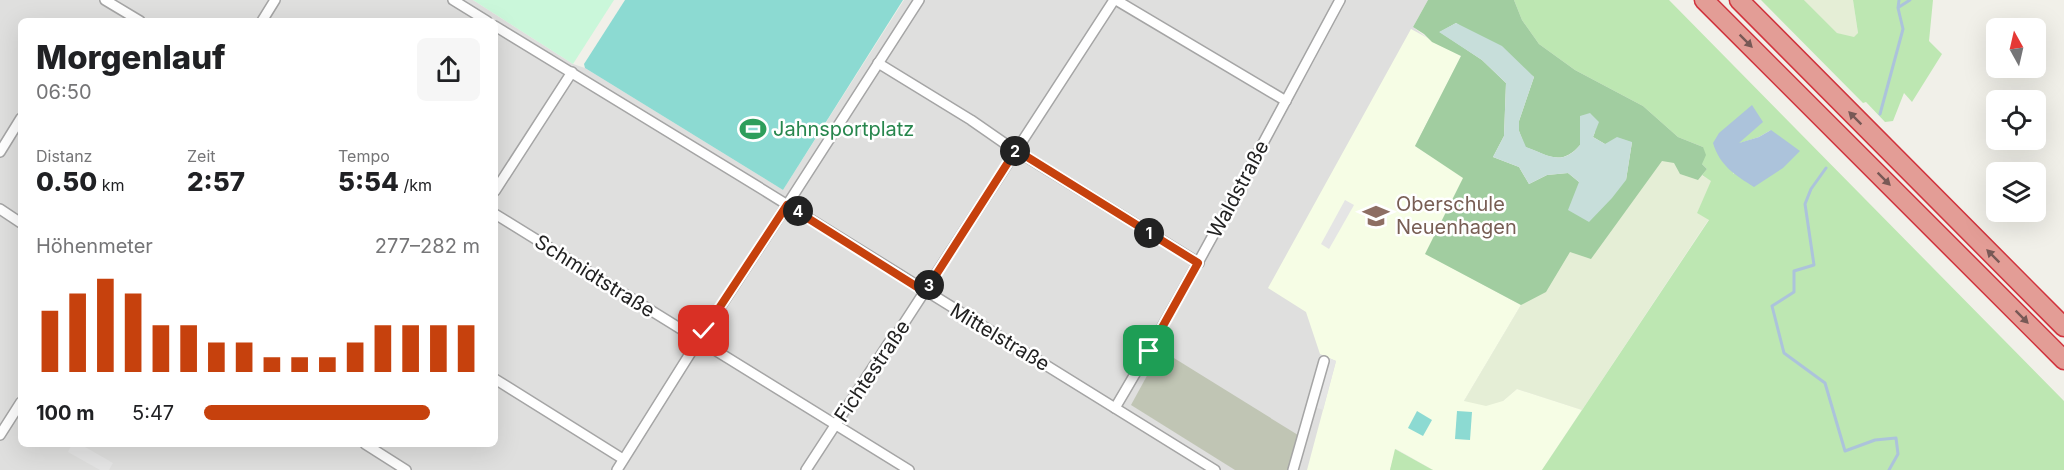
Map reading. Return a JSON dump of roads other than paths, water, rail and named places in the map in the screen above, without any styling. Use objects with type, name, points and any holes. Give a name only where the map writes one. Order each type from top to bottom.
[{"type":"highway","points":[[1704,0],[2064,360]]},
{"type":"highway","points":[[1739,0],[2064,327]]},
{"type":"street","points":[[105,0],[135,18]]},
{"type":"street","points":[[264,18],[275,0]]},
{"type":"street","points":[[453,0],[483,18]]},
{"type":"street","points":[[617,470],[919,0]]},
{"type":"street","points":[[1115,0],[1286,101]]},
{"type":"street","name":"Fichtestraße","points":[[806,470],[1115,0]]},
{"type":"street","name":"Waldstraße","points":[[1115,408],[1198,263],[1340,0]]},
{"type":"street","name":"Mittelstraße","points":[[498,28],[1215,470]]},
{"type":"street","points":[[878,63],[1198,263]]},
{"type":"street","points":[[498,186],[572,72]]},
{"type":"street","points":[[0,152],[18,123]]},
{"type":"street","points":[[0,209],[18,221]]},
{"type":"street","name":"Schmidtstraße","points":[[498,216],[909,470]]},
{"type":"street","points":[[1293,470],[1324,361]]},
{"type":"street","points":[[498,381],[623,459]]},
{"type":"street","points":[[0,435],[18,407]]},
{"type":"street","points":[[370,447],[406,470]]},
{"type":"waterway","points":[[1880,114],[1903,29],[1898,8],[1899,0]]},
{"type":"waterway","points":[[1899,7],[1910,0]]},
{"type":"waterway","points":[[1826,168],[1811,189],[1805,204],[1814,265],[1794,271],[1794,292],[1772,306],[1784,353],[1825,383],[1845,451],[1875,440],[1896,438],[1898,454],[1889,470]]},
{"type":"place","name":"Jahnsportplatz","points":[[753,129]]},
{"type":"place","name":"Oberschule Neuenhagen","points":[[1376,216]]}]
